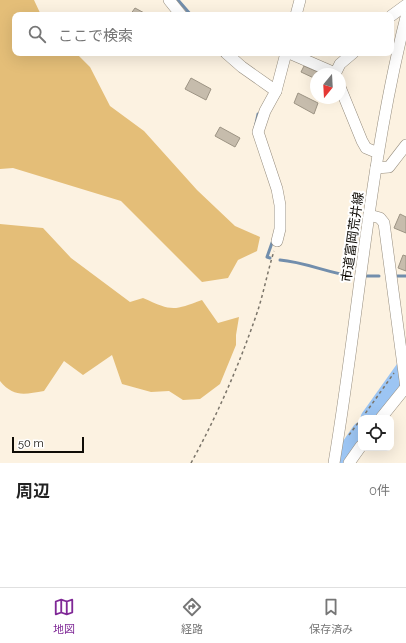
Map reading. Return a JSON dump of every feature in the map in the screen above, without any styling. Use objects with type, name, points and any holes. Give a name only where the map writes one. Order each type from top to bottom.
[{"type":"street","points":[[169,0],[179,12]]},
{"type":"street","points":[[297,12],[300,0]]},
{"type":"street","points":[[394,14],[406,5]]},
{"type":"street","name":"市道富岡荒井線","points":[[334,463],[378,153],[392,74],[406,17]]},
{"type":"street","points":[[229,56],[242,67],[276,91]]},
{"type":"street","points":[[277,241],[280,229],[280,205],[277,189],[258,132],[265,111],[276,91],[285,56]]},
{"type":"street","points":[[296,56],[322,68]]},
{"type":"street","points":[[338,68],[349,56]]},
{"type":"street","points":[[346,102],[366,148],[378,153]]},
{"type":"street","points":[[376,168],[389,167],[406,145]]},
{"type":"street","points":[[369,215],[380,218],[384,223],[406,388],[384,415]]},
{"type":"street","points":[[349,463],[358,450]]},
{"type":"path","points":[[192,463],[214,422],[240,358],[258,309],[277,241]]},
{"type":"path","points":[[364,415],[403,361]]},
{"type":"shaded area","points":[[0,0],[34,0],[40,12],[12,12],[12,56],[79,56],[90,67],[110,106],[144,131],[197,190],[235,226],[260,237],[257,251],[238,260],[228,278],[202,282],[121,201],[13,168],[0,169]]},
{"type":"shaded area","points":[[0,224],[43,228],[71,258],[130,302],[143,298],[167,307],[178,308],[202,300],[218,323],[239,317],[236,345],[220,384],[200,399],[183,400],[169,391],[151,392],[122,384],[112,355],[83,375],[64,361],[44,391],[20,394],[10,390],[0,381]]},
{"type":"building","points":[[135,8],[142,12],[132,12]]},
{"type":"building","points":[[304,66],[310,69],[310,76],[301,72]]},
{"type":"building","points":[[191,78],[211,89],[206,100],[185,89]]},
{"type":"building","points":[[298,93],[310,99],[310,104],[318,104],[314,114],[294,103]]},
{"type":"building","points":[[220,127],[240,138],[235,147],[215,136]]},
{"type":"building","points":[[400,214],[406,217],[406,233],[394,228]]},
{"type":"building","points":[[403,255],[406,256],[406,271],[398,268]]},
{"type":"waterway","points":[[178,0],[188,12]]},
{"type":"waterway","points":[[255,128],[258,114]]},
{"type":"waterway","points":[[270,258],[267,257],[273,240]]},
{"type":"waterway","points":[[280,260],[352,276]]},
{"type":"waterway","points":[[367,276],[379,276]]},
{"type":"waterway","points":[[397,276],[406,276]]},
{"type":"waterway","points":[[371,415],[406,366]]},
{"type":"waterway","points":[[338,463],[358,434]]}]
